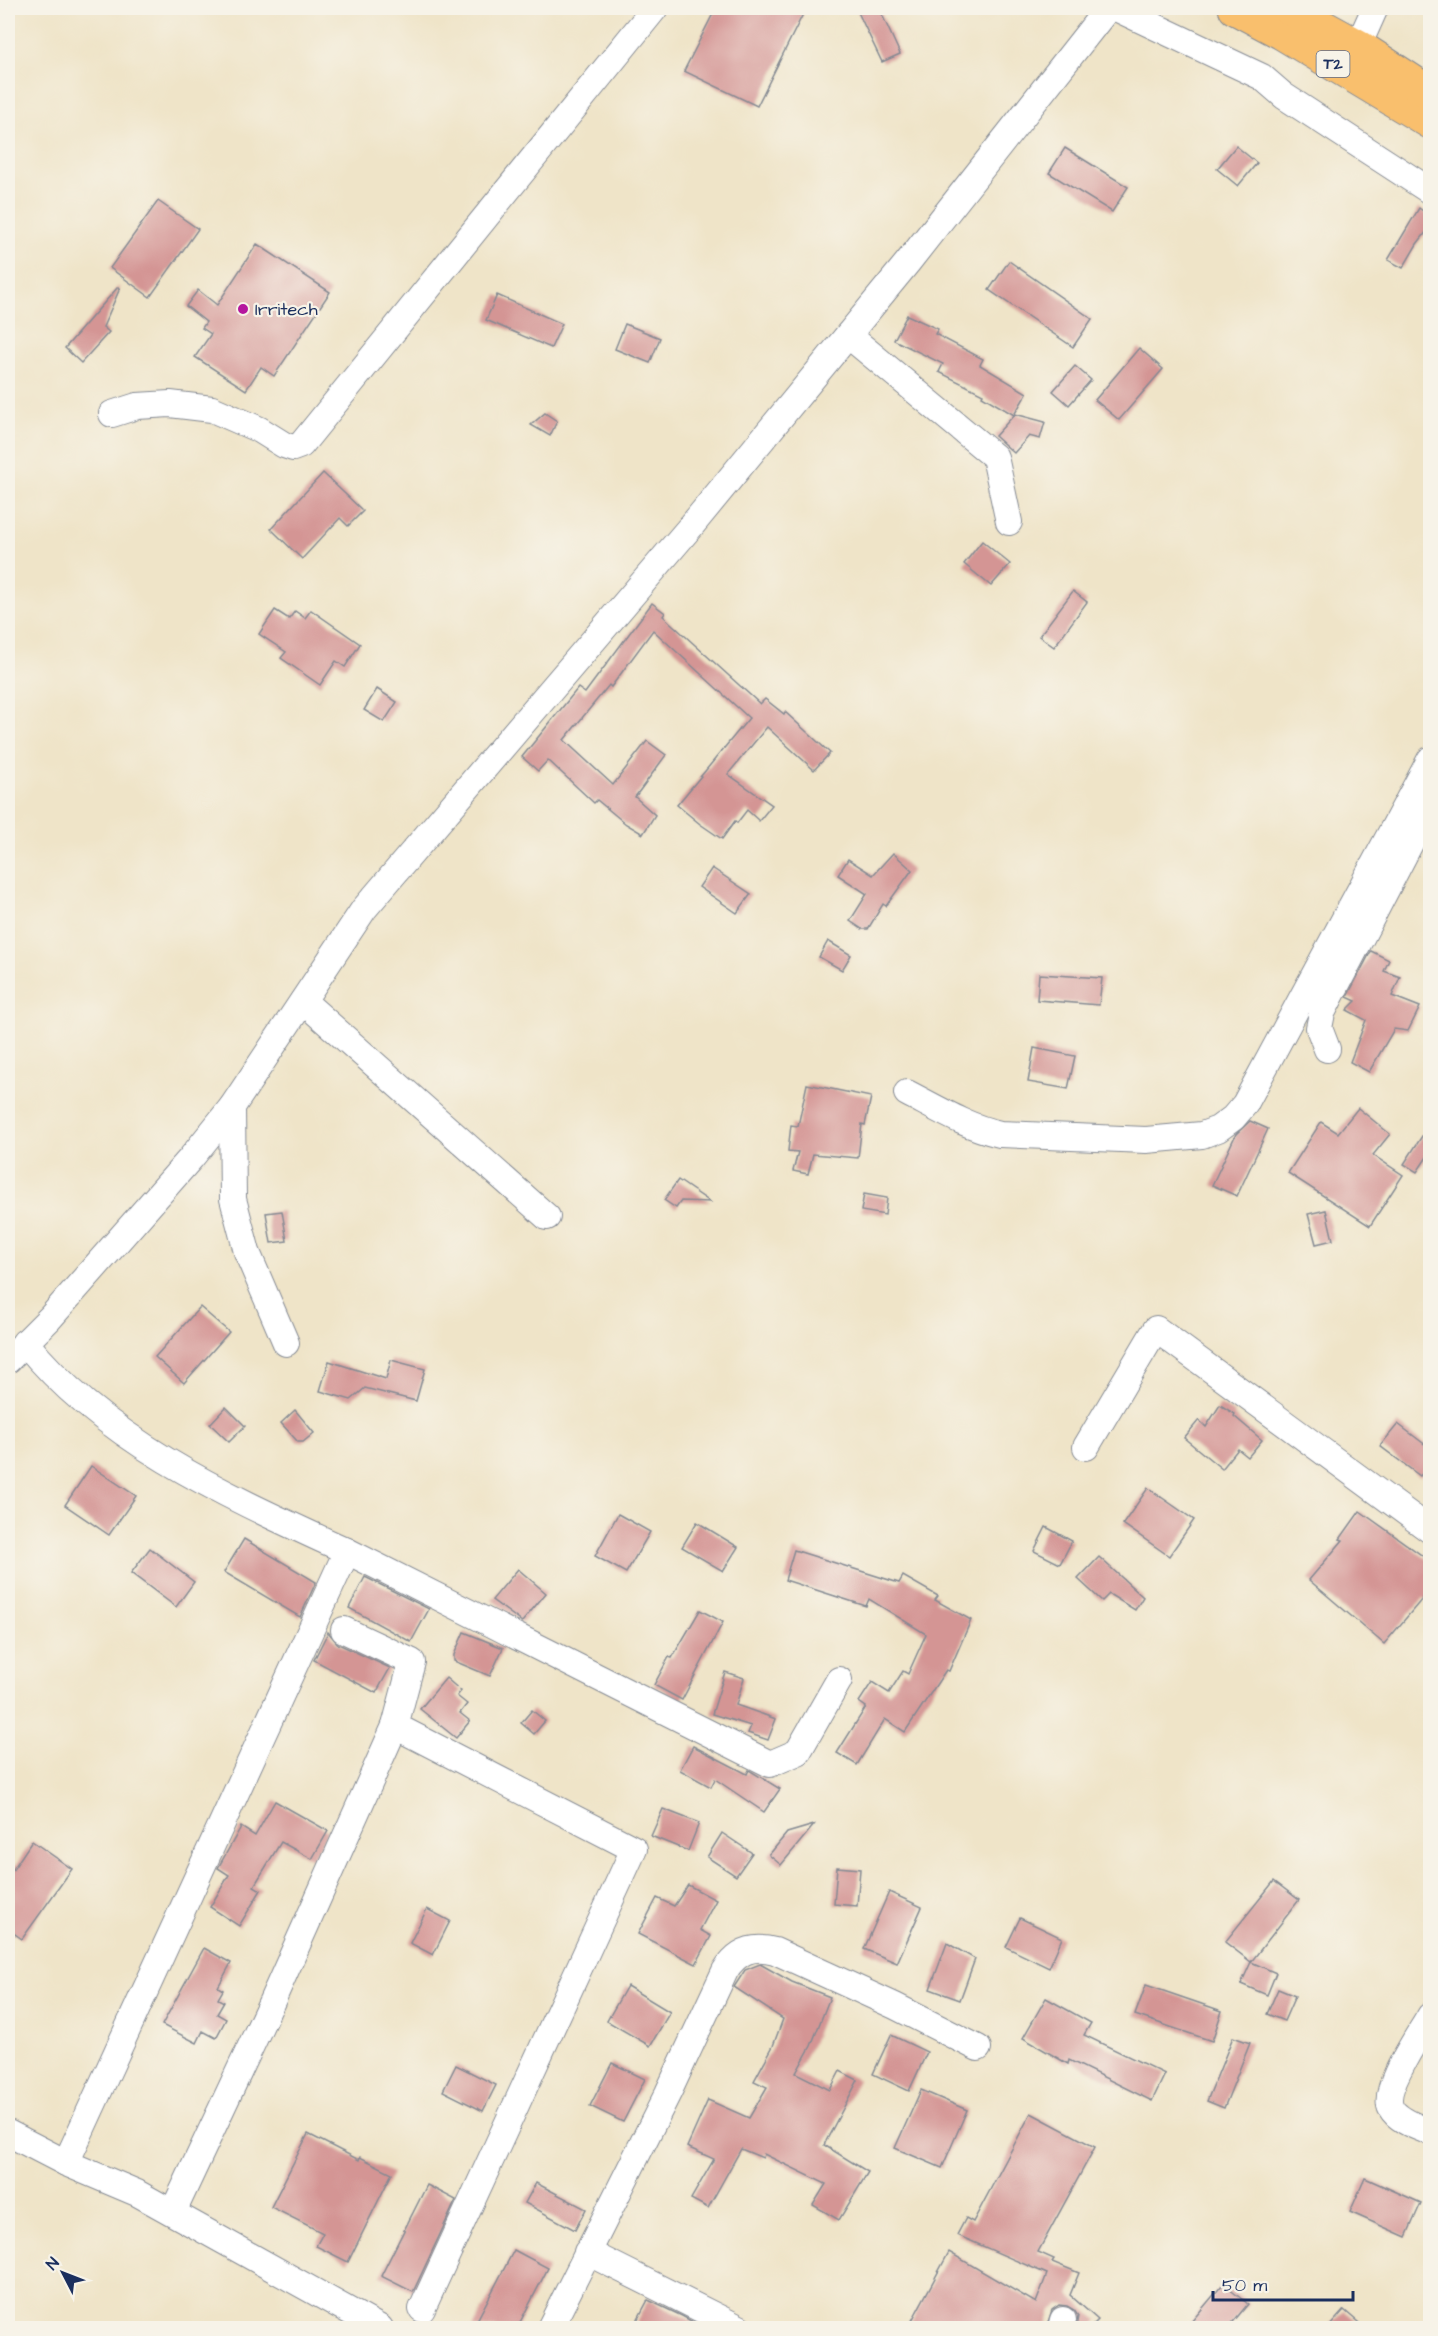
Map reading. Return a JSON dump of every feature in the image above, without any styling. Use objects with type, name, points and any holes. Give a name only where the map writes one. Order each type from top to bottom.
[{"type":"highway","name":"T2","points":[[1234,8],[1282,33],[1431,122]]},
{"type":"highway","name":"T2","points":[[1289,8],[1358,46],[1431,93]]},
{"type":"street","points":[[112,414],[136,406],[170,404],[212,410],[260,430],[284,445],[293,448],[301,445],[655,8]]},
{"type":"street","points":[[839,1680],[798,1752],[770,1764],[347,1551],[278,1519],[140,1445],[48,1370],[16,1351],[140,1218],[232,1107],[364,909],[692,525],[848,335],[1108,8]]},
{"type":"street","points":[[1116,8],[1262,77],[1284,96],[1427,182]]},
{"type":"street","points":[[1358,46],[1375,8]]},
{"type":"street","points":[[848,335],[995,457],[1009,522]]},
{"type":"street","points":[[907,1093],[964,1123],[1000,1134],[1146,1140],[1202,1135],[1218,1129],[1233,1118],[1245,1104],[1431,760]]},
{"type":"street","points":[[1327,1049],[1319,1028],[1322,1013],[1431,806]]},
{"type":"street","points":[[303,1001],[547,1217]]},
{"type":"street","points":[[232,1107],[233,1198],[247,1252],[286,1343]]},
{"type":"street","points":[[1086,1447],[1156,1329],[1431,1530]]},
{"type":"street","points":[[66,2163],[347,1551]]},
{"type":"street","points":[[173,2212],[272,2001],[395,1726],[412,1662],[344,1630]]},
{"type":"street","points":[[395,1726],[634,1849],[423,2309]]},
{"type":"street","points":[[550,2328],[586,2252],[668,2093],[724,1971],[730,1962],[743,1951],[762,1948],[775,1951],[895,2006],[978,2048]]},
{"type":"street","points":[[1431,2016],[1396,2077],[1391,2088],[1390,2104],[1396,2115],[1431,2132]]},
{"type":"street","points":[[8,2133],[66,2163],[137,2193],[380,2328]]},
{"type":"street","points":[[586,2252],[739,2328]]},
{"type":"building","points":[[716,8],[806,8],[757,106],[684,71]]},
{"type":"building","points":[[856,8],[879,8],[900,54],[882,62]]},
{"type":"building","points":[[1236,146],[1257,163],[1238,186],[1217,169]]},
{"type":"building","points":[[1065,148],[1128,187],[1112,212],[1049,173]]},
{"type":"building","points":[[158,201],[198,229],[150,297],[110,268]]},
{"type":"building","points":[[1419,208],[1431,217],[1431,226],[1403,268],[1388,260]]},
{"type":"building","points":[[257,244],[330,292],[274,376],[261,367],[246,390],[195,357],[211,334],[202,328],[206,322],[186,306],[198,290],[217,305]]},
{"type":"building","points":[[1009,261],[1092,319],[1073,347],[989,290]]},
{"type":"building","points":[[118,287],[120,288],[103,327],[109,332],[81,363],[65,348]]},
{"type":"building","points":[[497,295],[562,324],[551,348],[486,320]]},
{"type":"building","points":[[907,315],[938,329],[935,334],[983,359],[980,365],[1027,393],[1014,415],[982,396],[983,394],[939,372],[943,364],[894,340]]},
{"type":"building","points":[[625,324],[660,338],[650,363],[615,349]]},
{"type":"building","points":[[1139,348],[1163,369],[1119,420],[1095,400]]},
{"type":"building","points":[[1075,366],[1091,380],[1069,405],[1053,391]]},
{"type":"building","points":[[545,413],[557,421],[550,436],[531,425]]},
{"type":"building","points":[[1015,414],[1045,422],[1040,439],[1029,436],[1014,453],[995,436]]},
{"type":"building","points":[[323,473],[363,511],[348,526],[340,518],[302,559],[271,529]]},
{"type":"building","points":[[982,541],[1010,564],[991,586],[964,564]]},
{"type":"building","points":[[1073,591],[1087,602],[1054,647],[1039,636]]},
{"type":"building","points":[[652,603],[665,613],[663,616],[760,704],[765,699],[784,714],[785,712],[830,753],[814,770],[767,727],[728,774],[772,805],[759,821],[747,810],[737,823],[735,821],[722,839],[677,805],[749,718],[653,630],[611,687],[609,685],[564,740],[613,785],[647,741],[666,755],[635,797],[655,815],[643,834],[626,824],[597,800],[594,803],[548,760],[538,771],[522,757],[578,688],[585,693]]},
{"type":"building","points":[[275,610],[289,619],[295,611],[305,618],[311,610],[360,644],[345,667],[336,661],[320,685],[281,658],[286,652],[259,634]]},
{"type":"building","points":[[377,689],[397,702],[384,722],[364,710]]},
{"type":"building","points":[[893,853],[912,870],[886,906],[883,904],[868,929],[862,929],[850,921],[867,894],[838,875],[848,859],[873,875]]},
{"type":"building","points":[[712,868],[751,894],[737,913],[699,887]]},
{"type":"building","points":[[828,941],[851,955],[842,970],[819,957]]},
{"type":"building","points":[[1371,951],[1389,960],[1384,971],[1400,977],[1392,996],[1420,1007],[1408,1031],[1394,1029],[1369,1072],[1350,1062],[1366,1020],[1347,1010],[1356,1001],[1347,997]]},
{"type":"building","points":[[1039,974],[1102,978],[1099,1005],[1037,1000]]},
{"type":"building","points":[[1034,1048],[1075,1056],[1068,1089],[1028,1082]]},
{"type":"building","points":[[807,1084],[871,1097],[865,1125],[862,1124],[858,1158],[813,1154],[808,1174],[793,1171],[798,1152],[788,1151],[791,1125],[798,1126]]},
{"type":"building","points":[[1358,1108],[1390,1134],[1373,1155],[1403,1175],[1370,1226],[1288,1173],[1321,1122],[1338,1133]]},
{"type":"building","points":[[1250,1121],[1268,1129],[1237,1196],[1212,1185],[1236,1134]]},
{"type":"building","points":[[1431,1122],[1431,1151],[1417,1172],[1404,1164]]},
{"type":"building","points":[[678,1180],[710,1202],[681,1201],[676,1208],[664,1200]]},
{"type":"building","points":[[864,1194],[887,1198],[885,1215],[861,1211]]},
{"type":"building","points":[[1326,1210],[1333,1240],[1316,1244],[1308,1214]]},
{"type":"building","points":[[282,1211],[287,1241],[271,1243],[266,1213]]},
{"type":"building","points":[[200,1307],[229,1332],[184,1383],[155,1357]]},
{"type":"building","points":[[391,1360],[425,1369],[416,1401],[365,1388],[351,1400],[320,1391],[329,1361],[386,1379]]},
{"type":"building","points":[[1220,1405],[1235,1414],[1234,1416],[1262,1440],[1248,1457],[1238,1449],[1222,1469],[1184,1438],[1199,1420],[1206,1427]]},
{"type":"building","points":[[226,1407],[245,1426],[229,1442],[210,1424]]},
{"type":"building","points":[[295,1410],[314,1433],[303,1442],[298,1442],[281,1423]]},
{"type":"building","points":[[1398,1424],[1431,1449],[1431,1463],[1420,1476],[1380,1446]]},
{"type":"building","points":[[91,1466],[136,1496],[109,1535],[65,1505]]},
{"type":"building","points":[[1148,1488],[1194,1520],[1169,1556],[1123,1524]]},
{"type":"building","points":[[1360,1511],[1431,1562],[1431,1604],[1423,1598],[1384,1644],[1309,1580],[1343,1540],[1340,1539]]},
{"type":"building","points":[[618,1514],[650,1532],[626,1573],[595,1556]]},
{"type":"building","points":[[697,1522],[738,1547],[723,1571],[682,1547]]},
{"type":"building","points":[[1046,1527],[1072,1541],[1060,1564],[1034,1551]]},
{"type":"building","points":[[244,1539],[316,1582],[300,1617],[224,1572]]},
{"type":"building","points":[[150,1548],[194,1582],[176,1607],[131,1573]]},
{"type":"building","points":[[794,1550],[899,1583],[903,1576],[938,1596],[935,1600],[971,1620],[949,1671],[946,1670],[905,1732],[885,1719],[857,1765],[837,1753],[866,1707],[859,1702],[872,1682],[889,1693],[903,1671],[908,1674],[926,1634],[869,1599],[866,1606],[785,1580]]},
{"type":"building","points":[[1099,1557],[1143,1597],[1135,1610],[1109,1594],[1102,1601],[1078,1579]]},
{"type":"building","points":[[518,1569],[546,1593],[522,1622],[492,1600]]},
{"type":"building","points":[[365,1577],[429,1609],[411,1642],[349,1608]]},
{"type":"building","points":[[700,1610],[723,1622],[682,1700],[654,1685],[669,1657],[672,1658]]},
{"type":"building","points":[[328,1632],[338,1644],[390,1668],[376,1693],[314,1660]]},
{"type":"building","points":[[464,1632],[503,1648],[490,1676],[454,1661],[454,1655]]},
{"type":"building","points":[[725,1672],[744,1678],[736,1705],[776,1719],[768,1740],[748,1733],[751,1726],[712,1714]]},
{"type":"building","points":[[446,1678],[461,1691],[457,1696],[467,1704],[460,1713],[470,1721],[456,1738],[420,1709]]},
{"type":"building","points":[[532,1710],[545,1721],[534,1734],[521,1723]]},
{"type":"building","points":[[693,1746],[747,1774],[749,1770],[780,1789],[764,1812],[715,1779],[711,1787],[680,1770]]},
{"type":"building","points":[[275,1801],[328,1831],[312,1859],[281,1842],[254,1886],[261,1890],[239,1926],[210,1907],[229,1875],[218,1868],[241,1827],[255,1836]]},
{"type":"building","points":[[663,1809],[699,1823],[688,1851],[651,1836]]},
{"type":"building","points":[[814,1825],[781,1865],[769,1855],[787,1833]]},
{"type":"building","points":[[722,1833],[752,1853],[736,1876],[707,1857]]},
{"type":"building","points":[[32,1841],[72,1869],[22,1939],[8,1929],[8,1877]]},
{"type":"building","points":[[837,1867],[860,1869],[857,1906],[834,1904]]},
{"type":"building","points":[[1274,1881],[1299,1900],[1251,1962],[1225,1942]]},
{"type":"building","points":[[688,1885],[716,1900],[700,1930],[711,1936],[696,1964],[638,1934],[657,1898],[674,1906]]},
{"type":"building","points":[[889,1892],[922,1907],[897,1963],[864,1949]]},
{"type":"building","points":[[427,1909],[450,1921],[433,1955],[410,1943]]},
{"type":"building","points":[[1020,1918],[1062,1938],[1049,1968],[1006,1947]]},
{"type":"building","points":[[947,1943],[975,1959],[960,2000],[930,1989]]},
{"type":"building","points":[[204,1948],[231,1963],[218,1987],[223,1990],[218,1999],[224,2002],[217,2014],[226,2019],[216,2038],[203,2031],[197,2043],[162,2025]]},
{"type":"building","points":[[1251,1962],[1276,1973],[1267,1995],[1241,1984]]},
{"type":"building","points":[[760,1964],[792,1982],[830,1997],[811,2046],[796,2073],[830,2090],[840,2071],[858,2080],[824,2145],[868,2172],[839,2220],[813,2205],[826,2184],[764,2154],[763,2158],[741,2149],[708,2208],[691,2199],[714,2159],[687,2147],[708,2100],[749,2118],[767,2087],[754,2081],[773,2046],[783,2019],[734,1987],[745,1970]]},
{"type":"building","points":[[1146,1985],[1222,2011],[1212,2041],[1135,2015]]},
{"type":"building","points":[[627,1986],[670,2012],[650,2046],[607,2021]]},
{"type":"building","points":[[1278,1989],[1295,1996],[1284,2021],[1267,2014]]},
{"type":"building","points":[[1046,1998],[1091,2023],[1084,2035],[1165,2074],[1152,2101],[1069,2060],[1068,2064],[1023,2038]]},
{"type":"building","points":[[891,2035],[927,2052],[909,2091],[873,2074]]},
{"type":"building","points":[[1233,2037],[1250,2043],[1224,2108],[1207,2101]]},
{"type":"building","points":[[612,2063],[645,2079],[623,2122],[590,2106]]},
{"type":"building","points":[[456,2065],[496,2085],[483,2111],[443,2091]]},
{"type":"building","points":[[921,2090],[967,2110],[942,2168],[895,2148]]},
{"type":"building","points":[[1031,2113],[1095,2147],[1038,2252],[1054,2259],[1052,2262],[1079,2273],[1070,2295],[1098,2320],[1090,2328],[1076,2328],[1078,2316],[1074,2310],[1059,2305],[1052,2310],[1046,2328],[908,2328],[949,2252],[1036,2303],[1047,2274],[957,2235],[966,2218],[973,2222]]},
{"type":"building","points":[[308,2134],[359,2160],[360,2157],[392,2173],[348,2262],[316,2246],[323,2233],[271,2207]]},
{"type":"building","points":[[1365,2178],[1421,2203],[1406,2237],[1350,2212]]},
{"type":"building","points":[[536,2183],[586,2209],[575,2230],[525,2203]]},
{"type":"building","points":[[427,2185],[456,2200],[413,2292],[381,2276]]},
{"type":"building","points":[[514,2250],[548,2268],[517,2328],[473,2328]]},
{"type":"building","points":[[1223,2284],[1248,2304],[1228,2328],[1186,2328]]},
{"type":"building","points":[[648,2300],[682,2316],[704,2328],[633,2328]]},
{"type":"building","points":[[1344,2310],[1365,2328],[1328,2328]]},
{"type":"place","name":"Irritech","points":[[243,309]]}]
